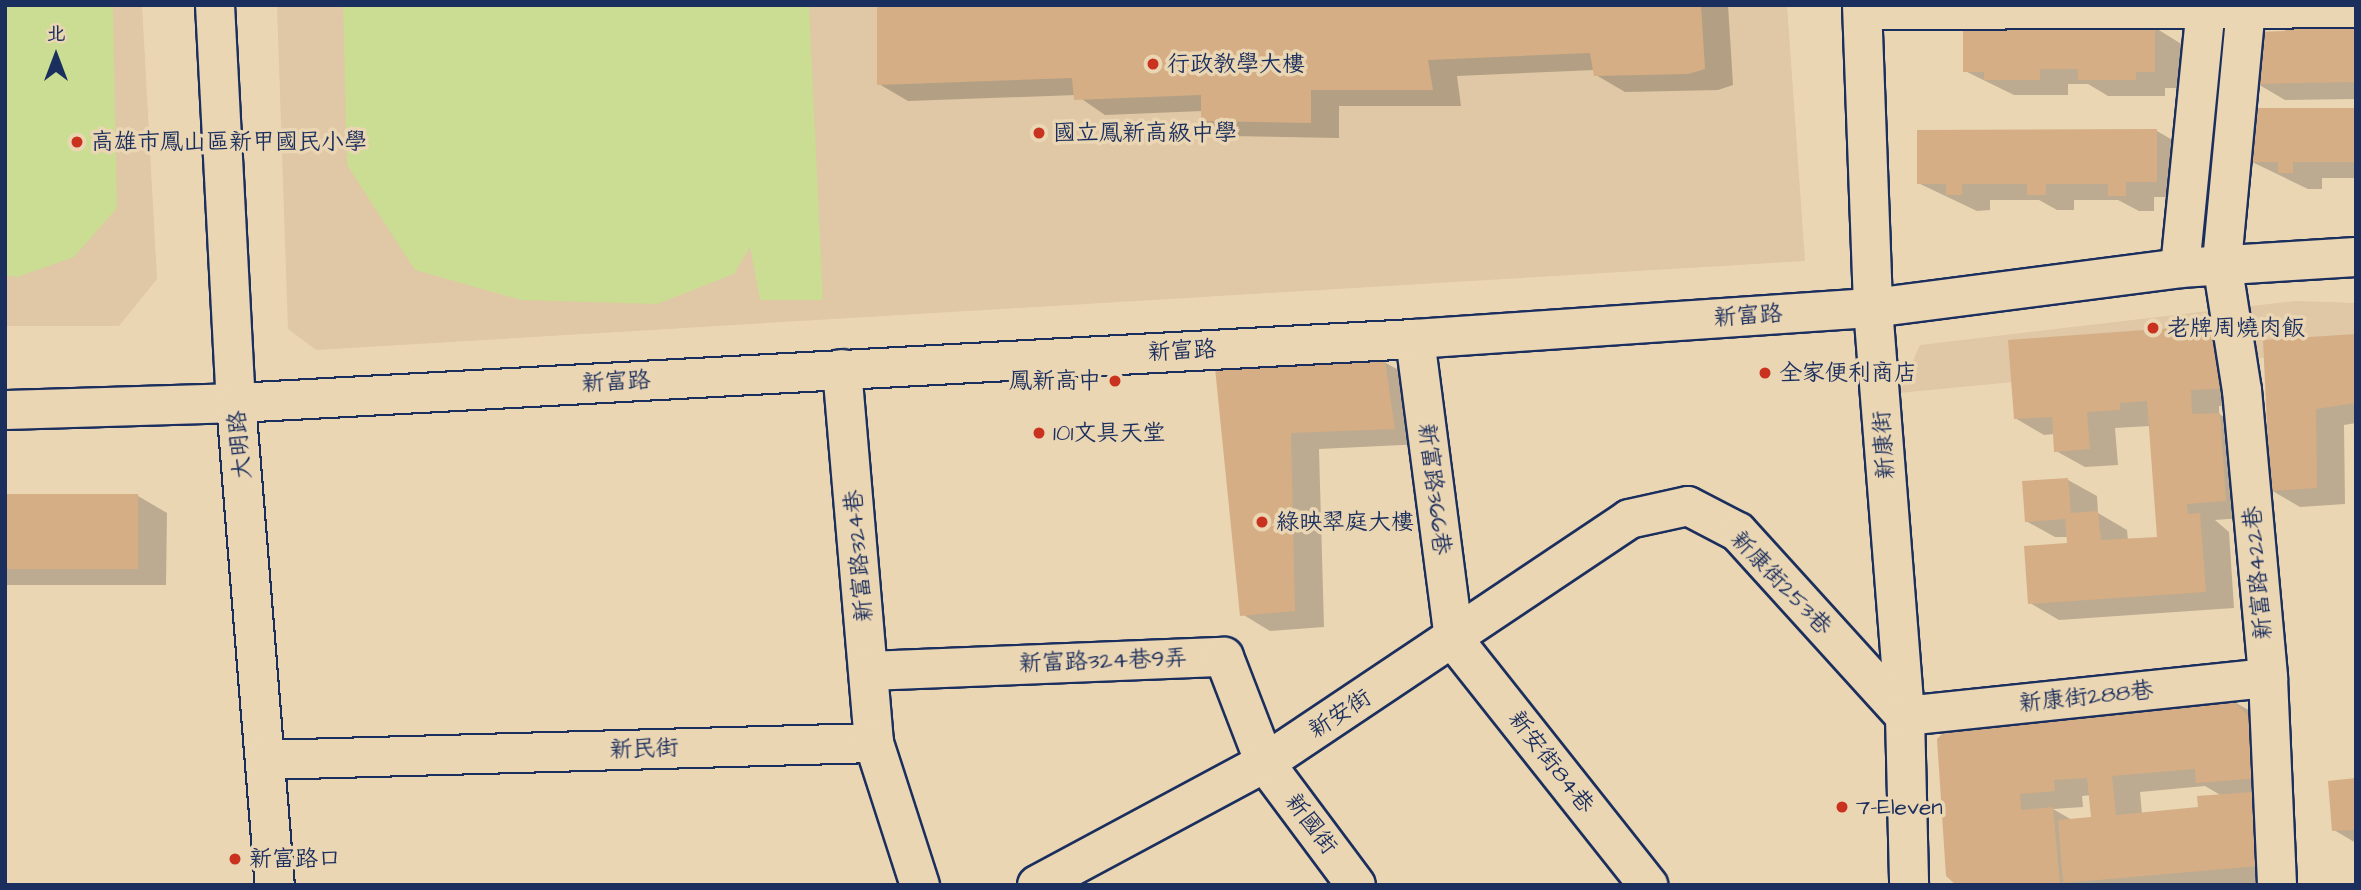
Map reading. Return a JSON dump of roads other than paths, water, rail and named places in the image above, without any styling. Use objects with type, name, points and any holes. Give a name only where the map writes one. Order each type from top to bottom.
[{"type":"street","name":"大明路","points":[[215,5],[236,403],[275,885]]},
{"type":"street","points":[[1863,8],[2356,8]]},
{"type":"street","name":"新康街","points":[[1863,8],[1874,308],[1905,716],[1909,885]]},
{"type":"street","points":[[2180,268],[2206,8]]},
{"type":"street","name":"新富路422巷","points":[[2246,8],[2222,264],[2242,390],[2268,678],[2277,885]]},
{"type":"street","name":"新富路","points":[[5,410],[236,403],[1415,339],[1874,308],[2180,268],[2356,257]]},
{"type":"street","name":"新富路366巷","points":[[1415,339],[1454,640]]},
{"type":"street","name":"新富路324巷","points":[[842,369],[874,743]]},
{"type":"street","name":"新康街253巷","points":[[1629,519],[1688,506],[1738,532],[1905,716]]},
{"type":"street","name":"新安街","points":[[1037,885],[1265,763],[1454,640],[1629,519]]},
{"type":"street","name":"新安街84巷","points":[[1454,640],[1648,885]]},
{"type":"street","name":"新富路324巷9弄","points":[[869,671],[1224,657],[1265,763]]},
{"type":"street","name":"新康街288巷","points":[[1905,716],[2268,678]]},
{"type":"street","points":[[874,743],[920,885]]},
{"type":"street","name":"新民街","points":[[265,760],[874,743]]},
{"type":"street","name":"新國街","points":[[1265,763],[1356,885]]},
{"type":"place","name":"行政教學大樓","points":[[1153,64]]},
{"type":"place","name":"國立鳳新高級中學","points":[[1039,133]]},
{"type":"place","name":"高雄市鳳山區新甲國民小學","points":[[77,142]]},
{"type":"place","name":"老牌周燒肉飯","points":[[2153,328]]},
{"type":"place","name":"全家便利商店","points":[[1765,373]]},
{"type":"place","name":"鳳新高中","points":[[1115,381]]},
{"type":"place","name":"101文具天堂","points":[[1039,433]]},
{"type":"place","name":"綠映翠庭大樓","points":[[1262,522]]},
{"type":"place","name":"7-Eleven","points":[[1842,807]]},
{"type":"place","name":"新富路口","points":[[235,859]]}]
